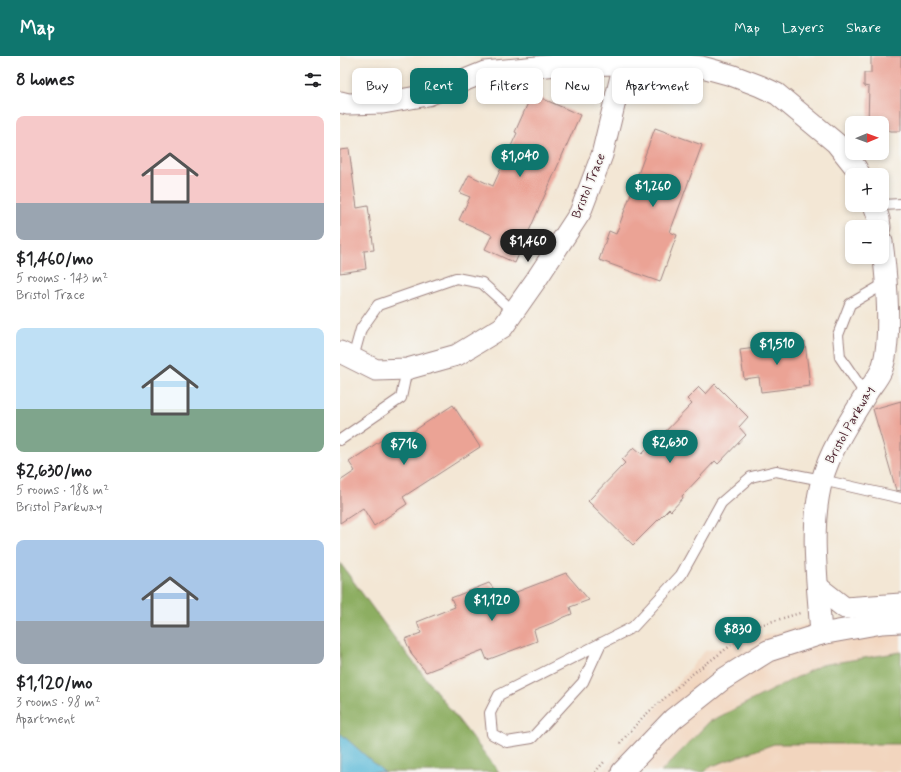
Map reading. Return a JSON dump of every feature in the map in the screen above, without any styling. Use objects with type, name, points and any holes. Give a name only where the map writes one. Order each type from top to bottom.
[{"type":"street","points":[[340,102],[348,104],[382,103],[428,95],[485,72],[557,66],[667,63],[702,67],[731,75],[777,94],[836,143],[856,168]]},
{"type":"street","name":"Bristol Trace","points":[[346,355],[376,370],[407,369],[457,355],[503,327],[580,213],[602,155],[624,64]]},
{"type":"street","name":"Bristol Parkway","points":[[821,634],[815,535],[817,509],[822,480],[833,452],[881,371],[886,353],[887,314],[884,264]]},
{"type":"street","points":[[818,587],[845,608],[901,604]]},
{"type":"street","points":[[622,772],[673,719],[722,680],[768,651],[821,634],[882,623],[901,622]]},
{"type":"lane","points":[[889,205],[901,204]]},
{"type":"lane","points":[[346,355],[361,329],[378,305],[456,278],[482,283],[514,312]]},
{"type":"lane","points":[[866,394],[840,357],[838,335],[850,304],[886,283]]},
{"type":"lane","points":[[340,440],[402,398],[407,369]]},
{"type":"lane","points":[[601,643],[583,682],[532,738],[507,742],[492,734],[490,713],[499,695],[601,643],[633,627],[681,575],[721,503],[751,476],[776,471],[901,498]]},
{"type":"shaded area","points":[[901,612],[901,772],[602,772],[705,651],[813,623]]},
{"type":"green space","points":[[340,563],[396,640],[499,772],[340,772]]},
{"type":"green space","points":[[901,652],[901,744],[774,744],[709,767],[705,772],[661,772],[709,722],[821,665]]},
{"type":"water","points":[[340,733],[384,772],[340,772]]},
{"type":"building","points":[[871,56],[901,56],[901,131],[889,130],[889,116],[868,116],[869,87],[864,86],[864,73],[871,73]]},
{"type":"building","points":[[543,99],[551,102],[551,104],[555,104],[580,115],[515,263],[485,249],[492,235],[459,220],[470,197],[460,193],[469,175],[493,186],[517,133],[515,132],[528,104],[543,104]]},
{"type":"building","points":[[655,128],[702,145],[670,232],[677,235],[660,282],[599,260],[609,231],[616,234]]},
{"type":"building","points":[[349,149],[357,208],[368,206],[374,250],[364,251],[366,269],[340,273],[340,150]]},
{"type":"building","points":[[805,342],[810,386],[761,392],[759,377],[744,379],[740,350]]},
{"type":"building","points":[[715,384],[748,417],[739,427],[746,435],[718,464],[715,461],[682,496],[683,498],[671,511],[669,509],[633,545],[588,501],[625,463],[622,460],[634,447],[642,454],[659,438],[692,404],[687,399],[699,387],[706,394]]},
{"type":"building","points":[[901,401],[901,491],[896,490],[873,409]]},
{"type":"building","points":[[453,405],[480,447],[403,497],[407,504],[374,526],[363,508],[340,523],[340,481],[355,471],[349,462],[392,433],[397,442]]},
{"type":"building","points":[[566,573],[589,600],[570,607],[572,614],[534,630],[537,641],[487,660],[483,650],[426,672],[412,655],[405,639],[421,633],[417,622],[455,607],[451,598],[489,583],[501,598]]}]
